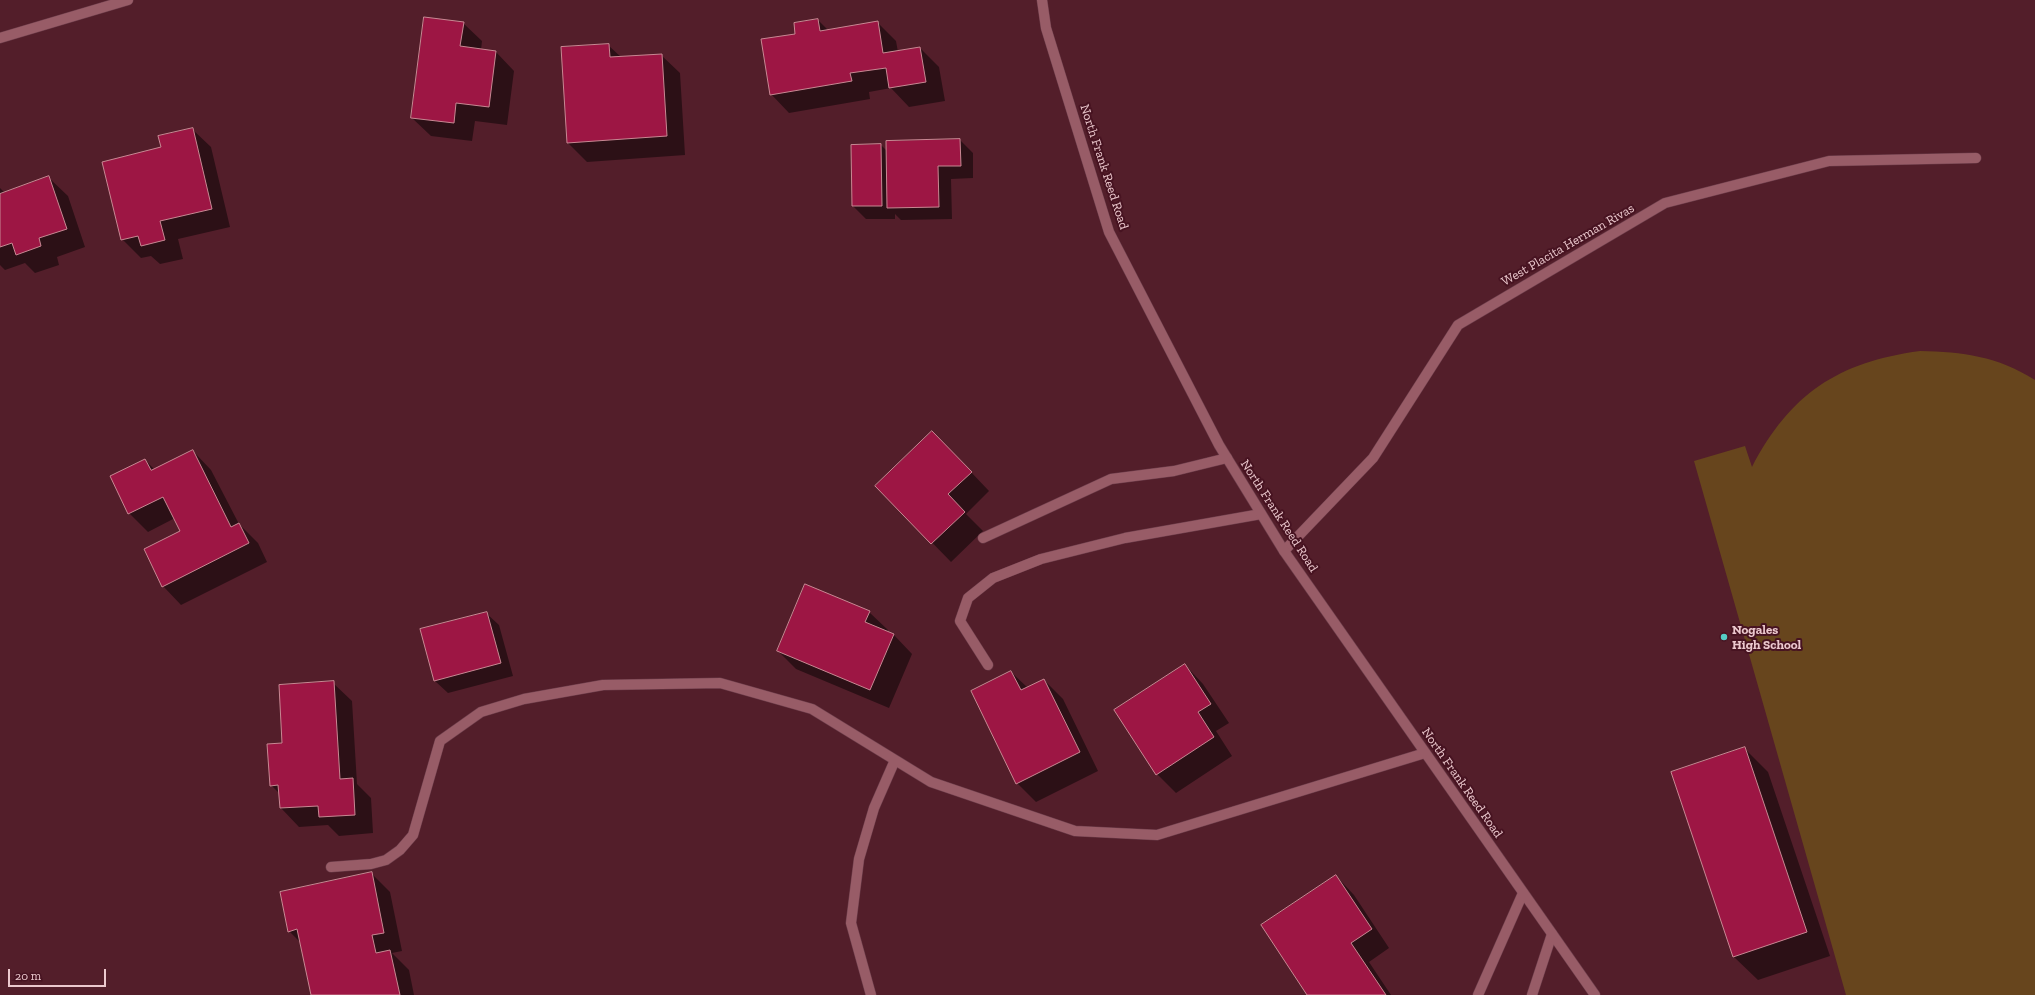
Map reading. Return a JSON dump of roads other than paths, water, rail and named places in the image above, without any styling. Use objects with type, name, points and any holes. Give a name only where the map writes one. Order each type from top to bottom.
[{"type":"street","points":[[0,38],[128,0]]},
{"type":"street","name":"North Frank Reed Road","points":[[1042,0],[1046,28],[1109,232],[1227,458],[1284,551],[1595,995]]},
{"type":"street","name":"West Placita Herman Rivas","points":[[1284,551],[1373,458],[1458,325],[1665,203],[1829,161],[1976,158]]},
{"type":"street","points":[[984,538],[1111,479],[1174,471],[1227,458]]},
{"type":"street","points":[[988,665],[960,621],[968,598],[993,578],[1041,559],[1125,538],[1261,514]]},
{"type":"street","points":[[332,867],[371,864],[386,860],[400,850],[413,835],[440,741],[481,712],[524,699],[602,685],[720,683],[812,709],[931,782],[1075,831],[1157,835],[1425,753]]},
{"type":"street","points":[[871,995],[851,923],[859,859],[874,808],[895,760]]},
{"type":"street","points":[[1478,995],[1524,893]]},
{"type":"street","points":[[1532,995],[1552,934]]},
{"type":"place","name":"Nogales High School","points":[[1724,637]]}]
